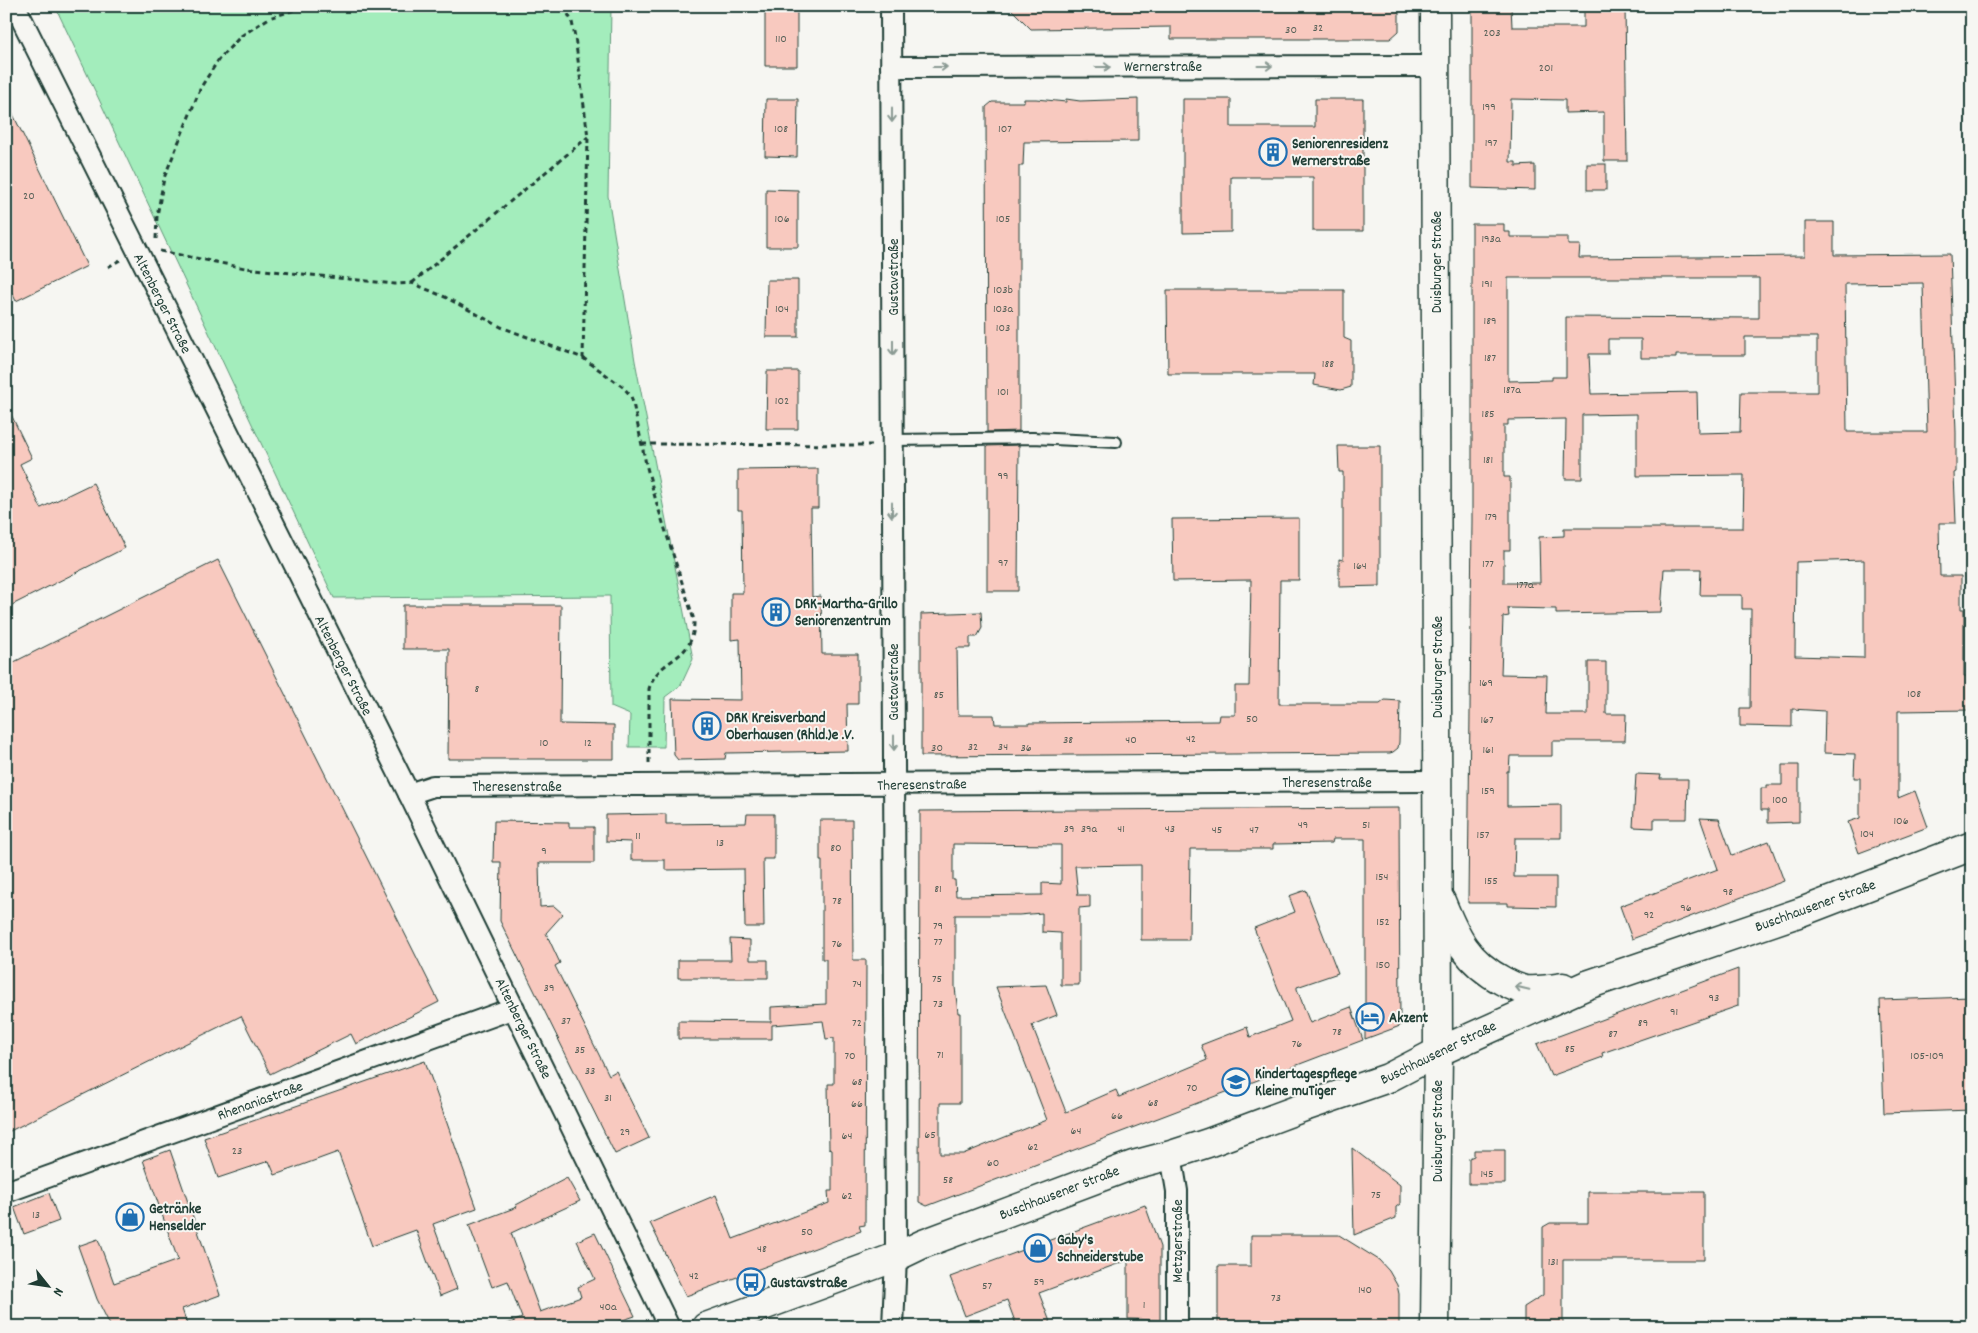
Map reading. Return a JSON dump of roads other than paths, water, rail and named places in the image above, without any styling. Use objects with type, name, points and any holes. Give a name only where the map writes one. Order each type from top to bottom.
[{"type":"main road","name":"Duisburger Straße","points":[[1435,6],[1436,886],[1438,1052],[1435,1327]]},
{"type":"main road","name":"Buschhausener Straße","points":[[706,1327],[896,1257],[923,1244],[1133,1165],[1171,1155],[1388,1078],[1438,1052],[1587,985],[1800,912],[1972,846]]},
{"type":"main road","points":[[1436,886],[1454,931],[1470,958],[1492,975],[1526,990],[1587,985]]},
{"type":"street","name":"Altenberger Straße","points":[[14,6],[146,251],[669,1327]]},
{"type":"street","name":"Gustavstraße","points":[[891,6],[896,1257],[893,1327]]},
{"type":"street","name":"Wernerstraße","points":[[891,67],[1435,66]]},
{"type":"street","name":"Theresenstraße","points":[[409,794],[433,786],[1436,781]]},
{"type":"street","name":"Rhenaniastraße","points":[[6,1192],[514,1008]]},
{"type":"street","name":"Metzgerstraße","points":[[1171,1155],[1177,1191],[1177,1327]]},
{"type":"lane","points":[[892,444],[1033,438],[1116,442]]},
{"type":"railway","points":[[1970,6],[1972,35]]},
{"type":"place","name":"Seniorenresidenz Wernerstraße","points":[[1273,152]]},
{"type":"place","name":"DRK-Martha-Grillo Seniorenzentrum","points":[[776,612]]},
{"type":"place","name":"DRK Kreisverband Oberhausen (Rhld.)e .V.","points":[[707,726]]},
{"type":"place","name":"Akzent","points":[[1370,1017]]},
{"type":"place","name":"Kindertagespflege Kleine muTiger","points":[[1236,1082]]},
{"type":"place","name":"Getränke Henselder","points":[[130,1217]]},
{"type":"place","name":"Gaby's Schneiderstube","points":[[1038,1248]]},
{"type":"place","name":"Gustavstraße","points":[[751,1282]]}]
